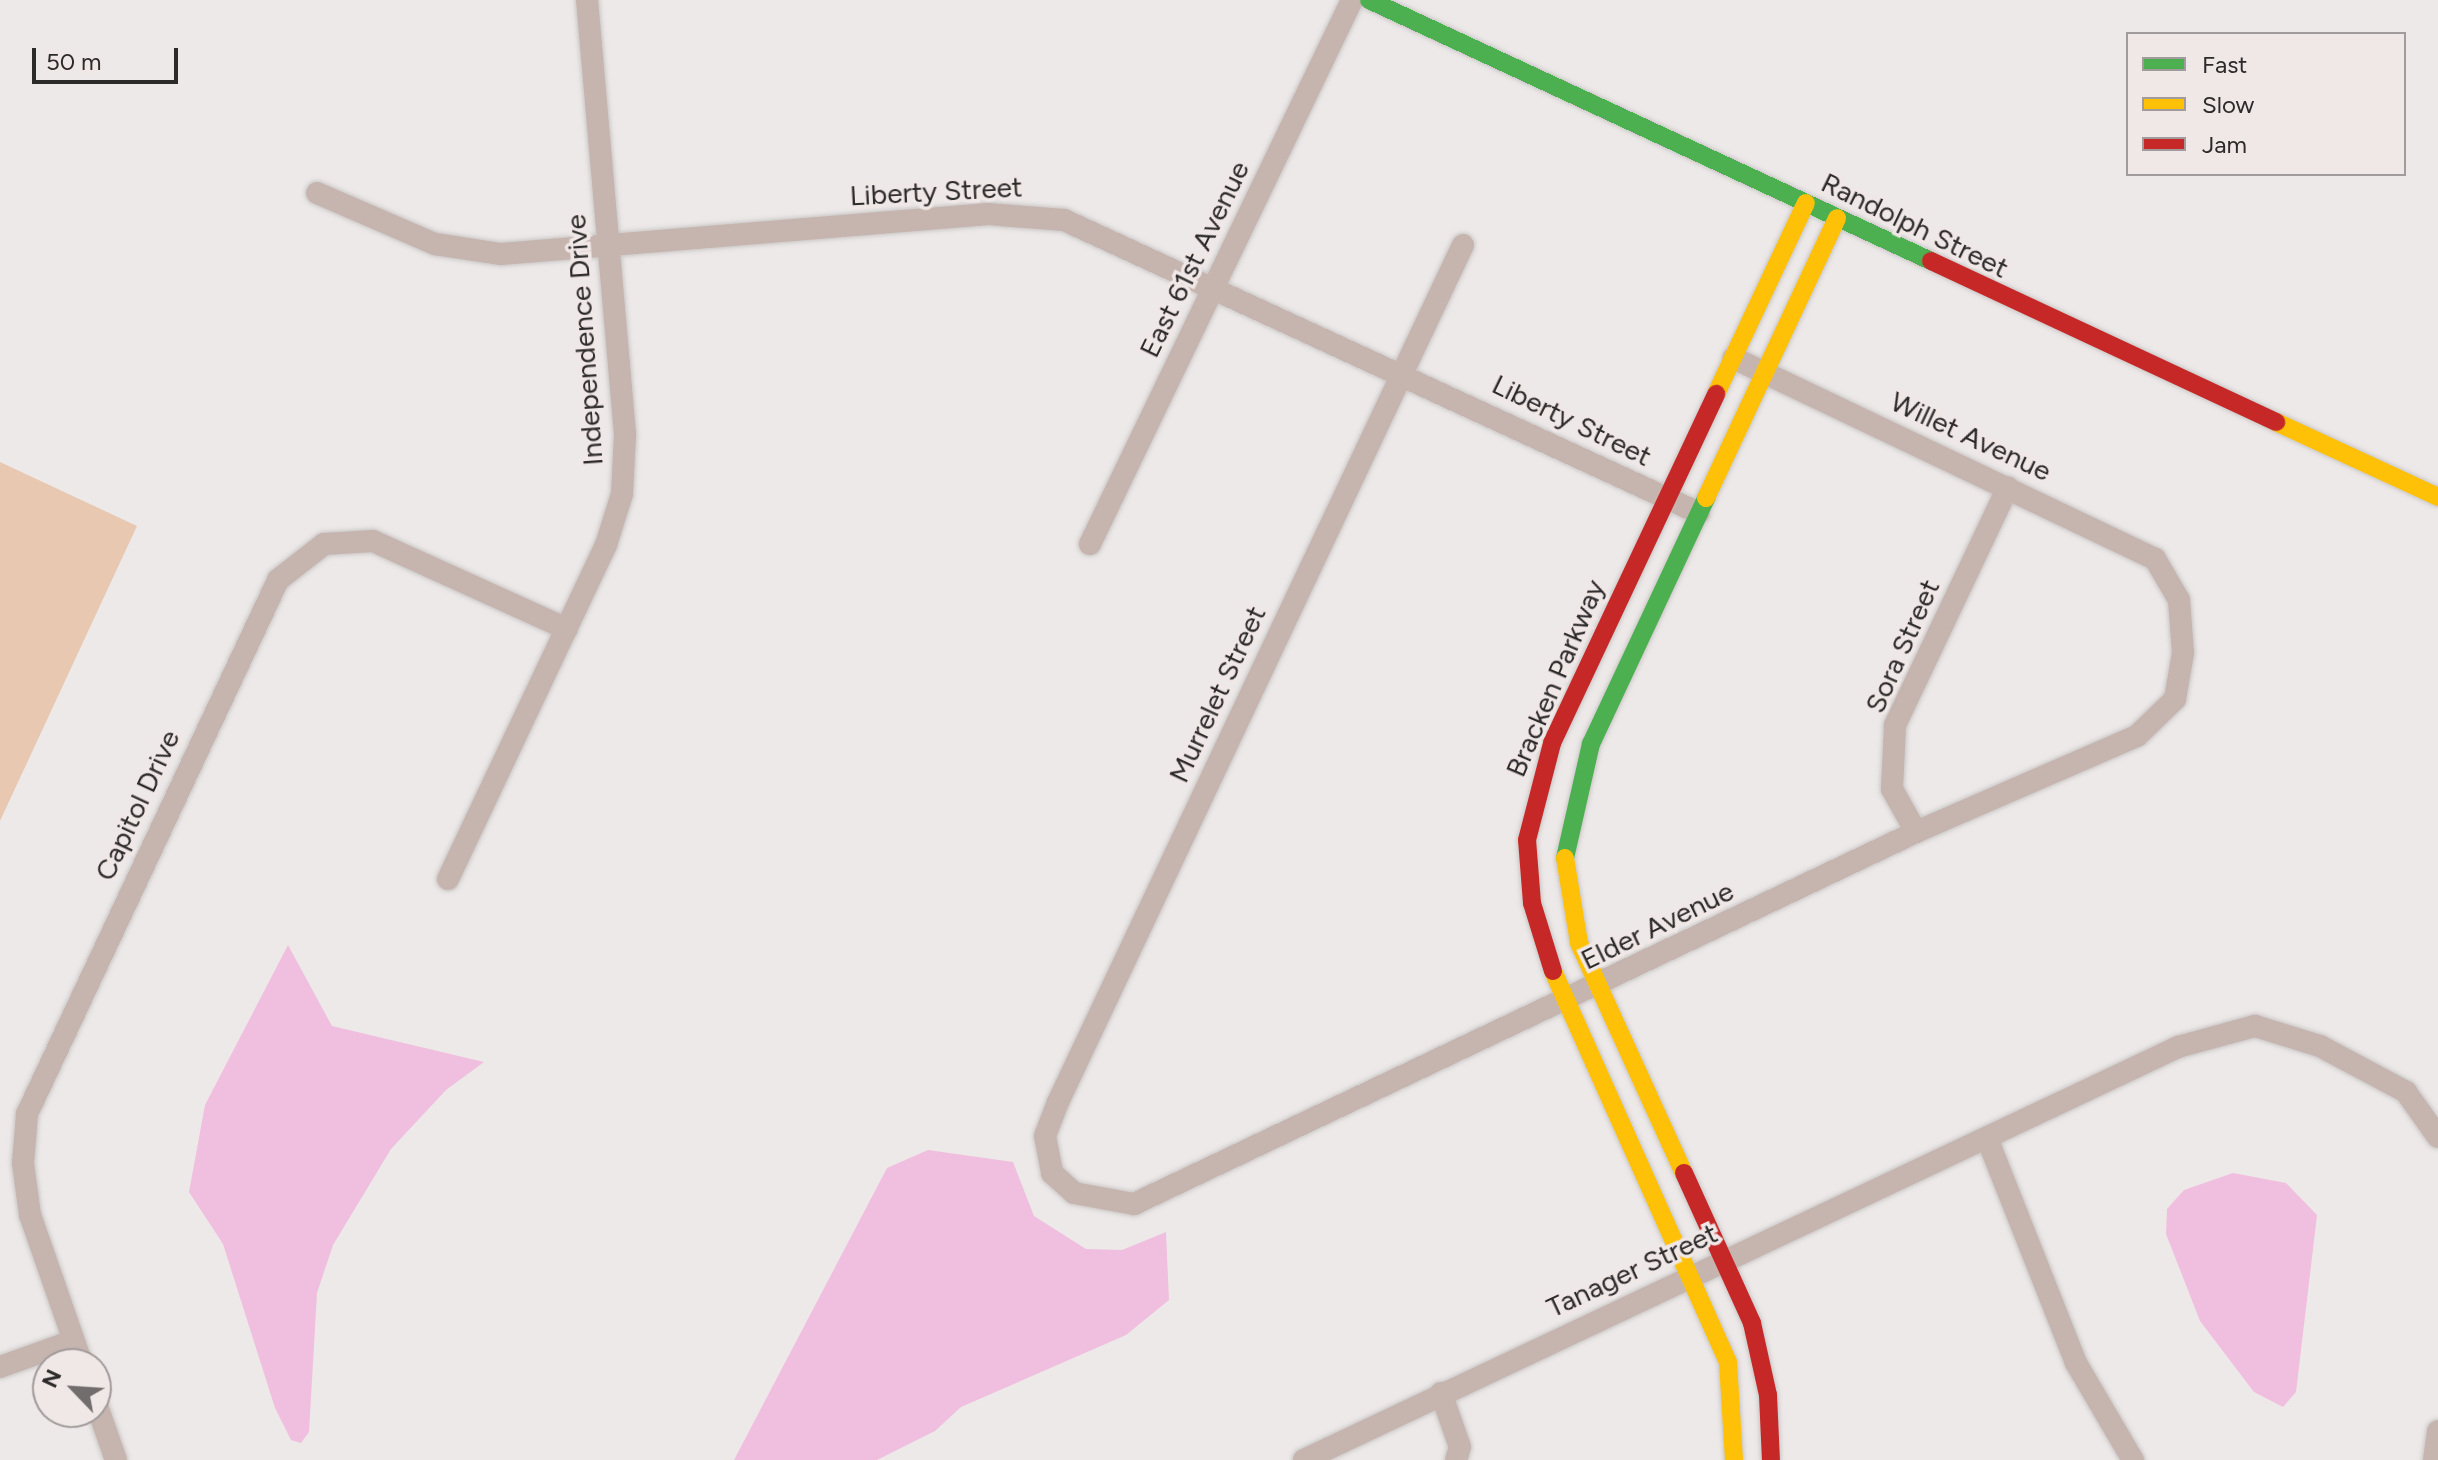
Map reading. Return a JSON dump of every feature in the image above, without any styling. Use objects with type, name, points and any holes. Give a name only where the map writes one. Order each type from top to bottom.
[{"type":"street","name":"Independence Drive","points":[[448,879],[616,519],[625,474],[587,0]]},
{"type":"street","name":"East 61st Avenue","points":[[1090,544],[1352,0]]},
{"type":"street","name":"Randolph Street","points":[[1369,0],[2438,497]]},
{"type":"street","name":"Liberty Street","points":[[317,193],[450,248],[519,254],[1015,213],[1091,228],[1699,513]]},
{"type":"street","name":"Bracken Parkway","points":[[1734,1460],[1728,1362],[1694,1274],[1566,1002],[1532,903],[1531,813],[1552,743],[1806,203]]},
{"type":"street","name":"Bracken Parkway","points":[[1771,1460],[1765,1373],[1725,1260],[1597,988],[1566,896],[1568,813],[1591,744],[1837,218]]},
{"type":"street","name":"Murrelet Street","points":[[1052,1173],[1045,1136],[1058,1102],[1463,245]]},
{"type":"street","name":"Willet Avenue","points":[[1733,358],[2144,552],[2175,582]]},
{"type":"street","name":"Sora Street","points":[[1916,832],[1892,789],[1895,725],[2008,487]]},
{"type":"street","name":"Capitol Drive","points":[[76,1348],[30,1215],[23,1163],[27,1114],[278,580],[324,544],[373,541],[567,629]]},
{"type":"street","name":"Elder Avenue","points":[[1052,1173],[1074,1193],[1134,1204],[1597,988],[1916,832],[2137,736],[2175,699],[2183,653],[2175,582]]},
{"type":"street","name":"Tanager Street","points":[[1304,1460],[2178,1047],[2255,1026],[2388,1079],[2438,1137]]},
{"type":"street","points":[[1987,1138],[2076,1363],[2133,1460]]},
{"type":"street","points":[[0,1367],[73,1341]]},
{"type":"street","points":[[1441,1393],[1460,1447],[1456,1460]]},
{"type":"street","points":[[105,1428],[116,1460]]},
{"type":"street","points":[[2434,1460],[2438,1431]]},
{"type":"shaded area","points":[[0,462],[137,526],[0,821]]},
{"type":"shaded area","points":[[288,945],[332,1026],[484,1062],[446,1090],[391,1149],[333,1245],[317,1293],[309,1432],[301,1443],[291,1440],[275,1408],[223,1244],[189,1192],[205,1105]]},
{"type":"shaded area","points":[[928,1150],[1013,1162],[1034,1216],[1086,1249],[1122,1250],[1166,1232],[1169,1300],[1126,1335],[961,1407],[935,1431],[877,1460],[734,1460],[887,1168]]},
{"type":"shaded area","points":[[2233,1173],[2286,1183],[2317,1215],[2296,1392],[2283,1407],[2254,1392],[2200,1321],[2166,1234],[2167,1209],[2184,1190]]},
{"type":"traffic: fast","points":[[1369,0],[1931,261]]},
{"type":"traffic: fast","points":[[1565,858],[1591,744],[1706,498]]},
{"type":"traffic: slow","points":[[1716,394],[1806,203]]},
{"type":"traffic: slow","points":[[1706,498],[1837,218]]},
{"type":"traffic: slow","points":[[2276,422],[2438,497]]},
{"type":"traffic: slow","points":[[1565,858],[1579,943],[1684,1173]]},
{"type":"traffic: slow","points":[[1553,971],[1728,1362],[1734,1460]]},
{"type":"traffic: jam","points":[[1931,261],[2276,422]]},
{"type":"traffic: jam","points":[[1553,971],[1532,903],[1527,840],[1552,743],[1716,394]]},
{"type":"traffic: jam","points":[[1684,1173],[1752,1323],[1768,1395],[1771,1460]]}]
